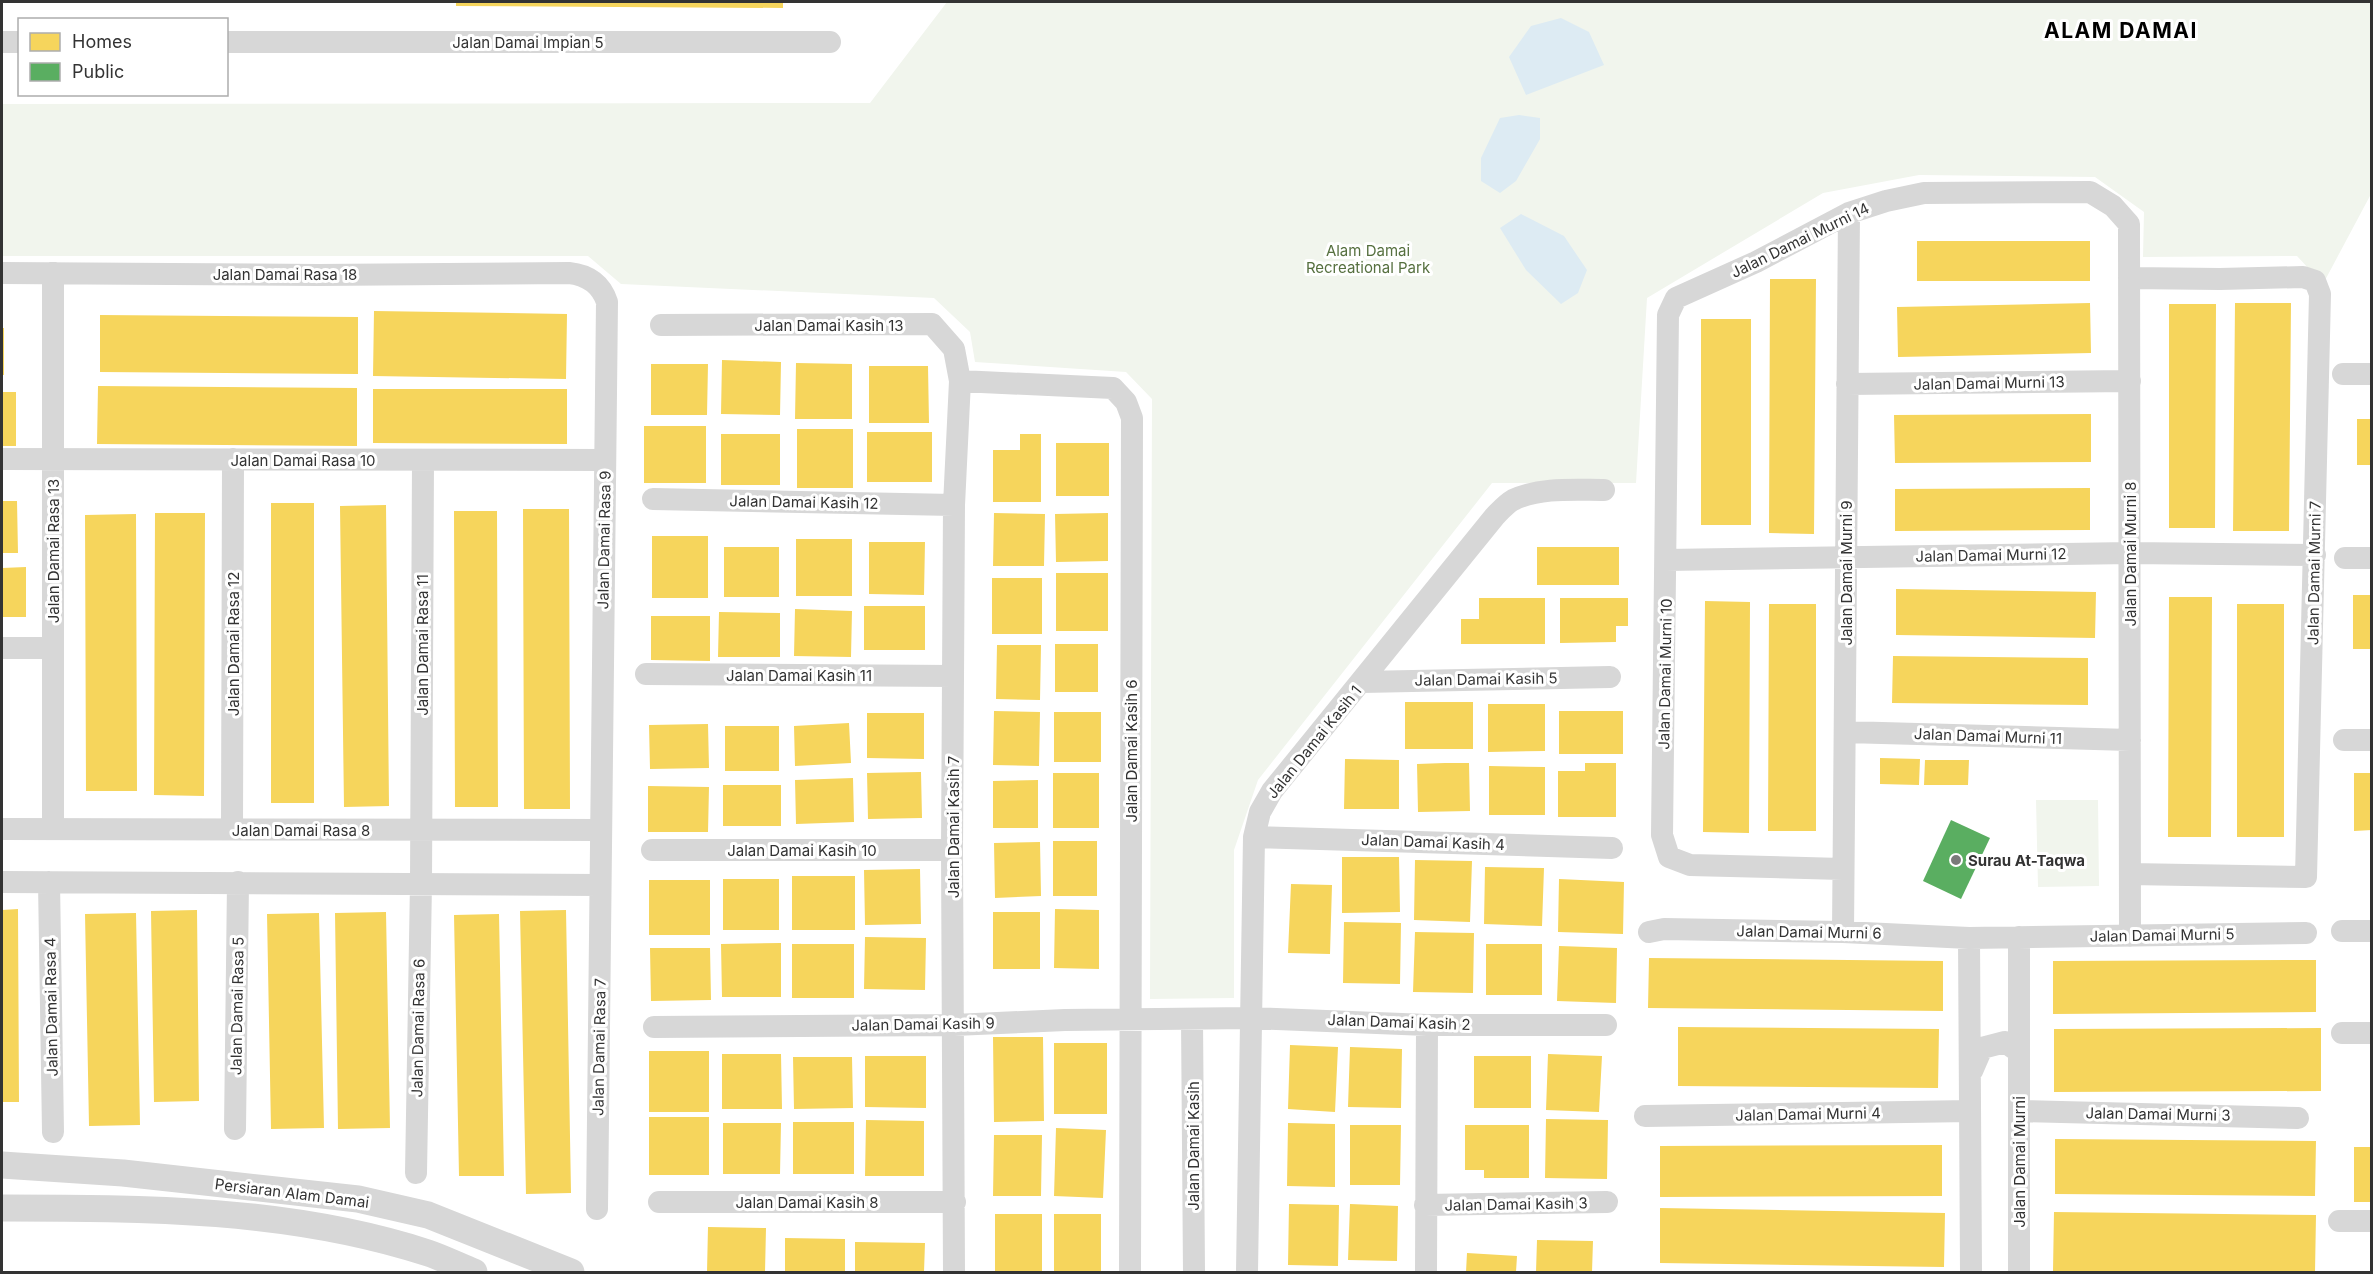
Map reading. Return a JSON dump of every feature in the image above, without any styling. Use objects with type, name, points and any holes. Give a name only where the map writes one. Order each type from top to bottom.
[{"type":"street","points":[[2,42],[18,42]]},
{"type":"street","name":"Jalan Damai Impian 5","points":[[228,42],[830,42]]},
{"type":"street","name":"Jalan Damai Murni 14","points":[[1668,315],[1676,298],[1756,262],[1849,213],[1886,201],[1924,193],[2090,192]]},
{"type":"street","name":"Jalan Damai Murni 8","points":[[2090,192],[2113,206],[2129,224],[2130,936]]},
{"type":"street","name":"Jalan Damai Murni 9","points":[[1843,932],[1849,213]]},
{"type":"street","name":"Jalan Damai Rasa 18","points":[[2,273],[318,275],[569,273]]},
{"type":"street","name":"Jalan Damai Rasa 13","points":[[53,273],[53,829]]},
{"type":"street","name":"Jalan Damai Rasa 9","points":[[569,273],[581,274],[594,281],[604,291],[607,302],[600,885]]},
{"type":"street","name":"Jalan Damai Murni 7","points":[[2129,278],[2303,277],[2315,281],[2320,294],[2306,877],[2130,874]]},
{"type":"street","name":"Jalan Damai Murni 10","points":[[1668,315],[1662,835],[1669,856],[1690,865],[1842,869]]},
{"type":"street","name":"Jalan Damai Kasih 13","points":[[662,325],[932,324],[954,349],[960,381]]},
{"type":"street","points":[[2343,374],[2372,374]]},
{"type":"street","name":"Jalan Damai Kasih 7","points":[[954,1272],[952,850],[954,505],[960,381]]},
{"type":"street","name":"Jalan Damai Kasih 6","points":[[960,381],[1113,388],[1126,402],[1132,418],[1130,1272]]},
{"type":"street","name":"Jalan Damai Murni 13","points":[[1848,384],[2130,381]]},
{"type":"street","name":"Jalan Damai Rasa 10","points":[[2,459],[604,460]]},
{"type":"street","name":"Jalan Damai Rasa 12","points":[[232,829],[233,459]]},
{"type":"street","name":"Jalan Damai Rasa 11","points":[[421,883],[423,460]]},
{"type":"street","name":"Jalan Damai Kasih 1","points":[[1247,1272],[1254,837],[1260,812],[1272,791],[1495,516],[1512,501],[1555,490],[1604,490]]},
{"type":"street","name":"Jalan Damai Kasih 12","points":[[653,499],[954,505]]},
{"type":"street","name":"Jalan Damai Murni 12","points":[[1666,560],[2130,553],[2315,555]]},
{"type":"street","points":[[2345,558],[2372,558]]},
{"type":"street","points":[[2,648],[53,648]]},
{"type":"street","name":"Jalan Damai Kasih 11","points":[[646,674],[953,676]]},
{"type":"street","name":"Jalan Damai Kasih 5","points":[[1362,682],[1610,677]]},
{"type":"street","name":"Jalan Damai Murni 11","points":[[1846,732],[2130,740]]},
{"type":"street","points":[[2344,740],[2372,740]]},
{"type":"street","name":"Jalan Damai Rasa 8","points":[[2,829],[601,830]]},
{"type":"street","name":"Jalan Damai Kasih 4","points":[[1254,837],[1612,848]]},
{"type":"street","name":"Jalan Damai Kasih 10","points":[[652,850],[952,850]]},
{"type":"street","points":[[2,882],[600,885]]},
{"type":"street","name":"Jalan Damai Rasa 4","points":[[49,882],[52,1132]]},
{"type":"street","name":"Jalan Damai Rasa 5","points":[[235,1129],[238,882]]},
{"type":"street","name":"Jalan Damai Rasa 6","points":[[416,1173],[421,883]]},
{"type":"street","name":"Jalan Damai Rasa 7","points":[[597,1209],[600,885]]},
{"type":"street","name":"Jalan Damai Murni 6","points":[[1649,932],[1664,929],[1843,932],[1969,938],[2019,937]]},
{"type":"street","points":[[2342,931],[2372,931]]},
{"type":"street","name":"Jalan Damai Murni 5","points":[[2019,937],[2306,933]]},
{"type":"street","name":"Jalan Damai Murni","points":[[2019,937],[2019,1272]]},
{"type":"street","points":[[1969,938],[1971,1272]]},
{"type":"street","name":"Jalan Damai Kasih 2","points":[[1192,1019],[1250,1018],[1427,1024],[1606,1025]]},
{"type":"street","name":"Jalan Damai Kasih 9","points":[[654,1027],[954,1025],[1065,1020],[1192,1019]]},
{"type":"street","name":"Jalan Damai Kasih","points":[[1192,1019],[1194,1272]]},
{"type":"street","points":[[1426,1272],[1427,1024]]},
{"type":"street","points":[[2342,1033],[2372,1033]]},
{"type":"street","points":[[1970,1076],[1982,1048],[2005,1042],[2019,1052]]},
{"type":"street","name":"Jalan Damai Murni 4","points":[[1645,1116],[1970,1111]]},
{"type":"street","name":"Jalan Damai Murni 3","points":[[2019,1111],[2298,1118]]},
{"type":"street","name":"Persiaran Alam Damai","points":[[2,1165],[123,1173],[358,1199],[428,1215],[571,1272]]},
{"type":"street","name":"Jalan Damai Kasih 8","points":[[658,1202],[955,1202]]},
{"type":"street","name":"Jalan Damai Kasih 3","points":[[1425,1205],[1607,1202]]},
{"type":"street","name":"Persiaran Alam Damai","points":[[2,1208],[164,1209],[268,1219],[369,1236],[430,1254],[474,1272]]},
{"type":"street","points":[[2339,1221],[2372,1221]]},
{"type":"green space","name":"Alam Damai Recreational Park","points":[[947,2],[2372,2],[2371,194],[2323,284],[2297,256],[2143,257],[2144,212],[2095,177],[1919,175],[1823,193],[1647,298],[1636,483],[1492,483],[1258,780],[1234,850],[1234,998],[1150,999],[1152,399],[1126,372],[975,362],[970,332],[934,298],[621,284],[588,256],[2,256],[2,104],[870,103]]},
{"type":"green space","points":[[2036,800],[2098,800],[2099,886],[2038,887]]},
{"type":"shaded area","points":[[1561,18],[1589,32],[1604,65],[1526,95],[1509,57],[1531,26]]},
{"type":"shaded area","points":[[1519,115],[1540,118],[1540,139],[1516,181],[1500,193],[1481,181],[1481,158],[1500,118]]},
{"type":"shaded area","points":[[1521,214],[1564,236],[1587,270],[1578,293],[1561,304],[1526,270],[1500,228]]},
{"type":"building: Homes","points":[[456,2],[783,2],[783,8],[456,6]]},
{"type":"building: Homes","points":[[1917,241],[2090,241],[2090,281],[1917,281]]},
{"type":"building: Homes","points":[[1770,279],[1816,279],[1814,534],[1769,533]]},
{"type":"building: Homes","points":[[2090,303],[2091,353],[1898,357],[1897,307]]},
{"type":"building: Homes","points":[[2235,303],[2291,303],[2289,531],[2233,531]]},
{"type":"building: Homes","points":[[2169,304],[2216,304],[2215,528],[2169,528]]},
{"type":"building: Homes","points":[[374,311],[567,314],[566,379],[373,376]]},
{"type":"building: Homes","points":[[100,315],[358,317],[358,374],[100,372]]},
{"type":"building: Homes","points":[[1701,319],[1751,319],[1751,525],[1701,525]]},
{"type":"building: Homes","points":[[2,328],[4,328],[4,375],[2,375]]},
{"type":"building: Homes","points":[[722,360],[781,362],[780,415],[721,414]]},
{"type":"building: Homes","points":[[796,363],[852,364],[852,419],[795,419]]},
{"type":"building: Homes","points":[[651,364],[708,364],[707,415],[651,415]]},
{"type":"building: Homes","points":[[869,366],[928,366],[929,423],[869,423]]},
{"type":"building: Homes","points":[[98,386],[357,388],[357,446],[97,444]]},
{"type":"building: Homes","points":[[373,389],[567,389],[567,444],[373,443]]},
{"type":"building: Homes","points":[[2,392],[16,392],[16,446],[2,446]]},
{"type":"building: Homes","points":[[2091,414],[2091,462],[1895,463],[1894,415]]},
{"type":"building: Homes","points":[[2357,419],[2372,419],[2372,465],[2357,465]]},
{"type":"building: Homes","points":[[644,426],[706,426],[706,483],[644,483]]},
{"type":"building: Homes","points":[[797,429],[853,429],[853,488],[797,488]]},
{"type":"building: Homes","points":[[867,432],[932,432],[932,482],[867,482]]},
{"type":"building: Homes","points":[[721,434],[780,434],[780,485],[721,485]]},
{"type":"building: Homes","points":[[1020,434],[1041,434],[1041,502],[993,502],[993,450],[1020,450]]},
{"type":"building: Homes","points":[[1056,443],[1109,443],[1109,496],[1056,496]]},
{"type":"building: Homes","points":[[2090,488],[2090,530],[1895,531],[1895,489]]},
{"type":"building: Homes","points":[[2,501],[17,501],[18,553],[2,553]]},
{"type":"building: Homes","points":[[271,503],[314,503],[314,803],[271,803]]},
{"type":"building: Homes","points":[[386,505],[389,806],[344,807],[340,506]]},
{"type":"building: Homes","points":[[523,509],[569,509],[570,809],[524,809]]},
{"type":"building: Homes","points":[[454,511],[497,511],[498,807],[455,807]]},
{"type":"building: Homes","points":[[155,513],[205,513],[204,796],[154,795]]},
{"type":"building: Homes","points":[[994,513],[1045,514],[1044,566],[993,566]]},
{"type":"building: Homes","points":[[1108,513],[1108,561],[1056,562],[1055,514]]},
{"type":"building: Homes","points":[[136,514],[137,791],[86,791],[85,515]]},
{"type":"building: Homes","points":[[652,536],[708,536],[708,598],[652,598]]},
{"type":"building: Homes","points":[[796,539],[852,539],[852,596],[796,596]]},
{"type":"building: Homes","points":[[869,542],[925,542],[924,595],[869,594]]},
{"type":"building: Homes","points":[[724,547],[779,547],[779,597],[724,597]]},
{"type":"building: Homes","points":[[1537,547],[1619,547],[1619,585],[1537,585]]},
{"type":"building: Homes","points":[[26,567],[26,617],[2,617],[2,568]]},
{"type":"building: Homes","points":[[1056,573],[1108,573],[1108,631],[1056,631]]},
{"type":"building: Homes","points":[[992,578],[1042,578],[1042,634],[992,634]]},
{"type":"building: Homes","points":[[1896,589],[2096,592],[2095,638],[1896,635]]},
{"type":"building: Homes","points":[[2353,595],[2372,595],[2372,649],[2353,649]]},
{"type":"building: Homes","points":[[2169,597],[2212,597],[2211,837],[2168,837]]},
{"type":"building: Homes","points":[[1479,598],[1545,598],[1545,644],[1461,644],[1461,619],[1479,619]]},
{"type":"building: Homes","points":[[1560,598],[1628,598],[1628,626],[1616,626],[1616,642],[1560,643]]},
{"type":"building: Homes","points":[[1705,601],[1750,602],[1749,833],[1703,832]]},
{"type":"building: Homes","points":[[1769,604],[1816,604],[1816,831],[1768,831]]},
{"type":"building: Homes","points":[[2237,604],[2284,604],[2284,837],[2237,837]]},
{"type":"building: Homes","points":[[864,606],[925,606],[925,650],[864,650]]},
{"type":"building: Homes","points":[[795,609],[852,611],[851,657],[794,656]]},
{"type":"building: Homes","points":[[719,612],[780,613],[780,657],[718,657]]},
{"type":"building: Homes","points":[[651,616],[710,616],[710,661],[651,660]]},
{"type":"building: Homes","points":[[1055,644],[1098,644],[1098,692],[1055,692]]},
{"type":"building: Homes","points":[[997,645],[1041,645],[1040,700],[996,699]]},
{"type":"building: Homes","points":[[1893,656],[2088,658],[2088,705],[1892,703]]},
{"type":"building: Homes","points":[[1405,702],[1473,702],[1473,749],[1405,749]]},
{"type":"building: Homes","points":[[1488,704],[1545,704],[1545,751],[1488,752]]},
{"type":"building: Homes","points":[[994,711],[1040,712],[1039,766],[993,765]]},
{"type":"building: Homes","points":[[1559,711],[1623,711],[1623,754],[1559,754]]},
{"type":"building: Homes","points":[[1054,712],[1101,712],[1101,762],[1054,762]]},
{"type":"building: Homes","points":[[867,713],[924,713],[924,759],[867,758]]},
{"type":"building: Homes","points":[[849,723],[851,763],[795,766],[794,726]]},
{"type":"building: Homes","points":[[708,724],[709,768],[650,769],[649,725]]},
{"type":"building: Homes","points":[[725,726],[779,726],[779,771],[725,771]]},
{"type":"building: Homes","points":[[1880,758],[1920,759],[1919,785],[1880,784]]},
{"type":"building: Homes","points":[[1345,759],[1399,760],[1399,809],[1344,809]]},
{"type":"building: Homes","points":[[1925,760],[1969,760],[1968,785],[1924,785]]},
{"type":"building: Homes","points":[[1469,763],[1470,811],[1418,812],[1417,764]]},
{"type":"building: Homes","points":[[1585,763],[1616,763],[1616,817],[1558,817],[1558,771],[1585,771]]},
{"type":"building: Homes","points":[[1489,766],[1545,767],[1545,815],[1489,815]]},
{"type":"building: Homes","points":[[921,772],[922,818],[868,819],[867,773]]},
{"type":"building: Homes","points":[[1053,773],[1099,773],[1099,828],[1053,828]]},
{"type":"building: Homes","points":[[2354,773],[2372,773],[2372,830],[2354,831]]},
{"type":"building: Homes","points":[[853,778],[854,822],[796,824],[795,780]]},
{"type":"building: Homes","points":[[1038,780],[1038,828],[993,828],[993,781]]},
{"type":"building: Homes","points":[[723,785],[781,785],[781,826],[723,826]]},
{"type":"building: Homes","points":[[648,786],[709,787],[708,832],[648,832]]},
{"type":"building: Homes","points":[[1053,841],[1097,841],[1097,896],[1053,896]]},
{"type":"building: Homes","points":[[1040,842],[1041,896],[995,898],[994,843]]},
{"type":"building: Homes","points":[[1342,857],[1399,857],[1400,912],[1342,913]]},
{"type":"building: Homes","points":[[1415,860],[1472,861],[1470,922],[1414,920]]},
{"type":"building: Homes","points":[[1485,867],[1544,868],[1542,926],[1484,924]]},
{"type":"building: Homes","points":[[920,869],[921,924],[865,925],[864,870]]},
{"type":"building: Homes","points":[[792,876],[855,876],[855,930],[792,930]]},
{"type":"building: Homes","points":[[723,879],[779,879],[779,930],[723,930]]},
{"type":"building: Homes","points":[[1559,879],[1624,882],[1623,934],[1558,932]]},
{"type":"building: Homes","points":[[649,880],[710,880],[710,935],[649,935]]},
{"type":"building: Homes","points":[[1291,884],[1332,885],[1330,954],[1288,953]]},
{"type":"building: Homes","points":[[18,909],[19,1102],[2,1102],[2,910]]},
{"type":"building: Homes","points":[[1055,909],[1099,910],[1099,969],[1054,968]]},
{"type":"building: Homes","points":[[197,910],[199,1101],[154,1102],[151,911]]},
{"type":"building: Homes","points":[[566,910],[571,1193],[526,1194],[520,911]]},
{"type":"building: Homes","points":[[386,912],[390,1128],[338,1129],[335,913]]},
{"type":"building: Homes","points":[[993,912],[1040,912],[1040,969],[993,969]]},
{"type":"building: Homes","points":[[136,913],[140,1125],[89,1126],[85,914]]},
{"type":"building: Homes","points":[[319,913],[324,1128],[271,1129],[267,914]]},
{"type":"building: Homes","points":[[499,914],[504,1176],[459,1176],[454,915]]},
{"type":"building: Homes","points":[[1344,922],[1401,923],[1400,984],[1343,983]]},
{"type":"building: Homes","points":[[1415,932],[1474,933],[1473,993],[1413,992]]},
{"type":"building: Homes","points":[[865,937],[926,938],[925,990],[864,989]]},
{"type":"building: Homes","points":[[781,943],[781,997],[722,997],[721,944]]},
{"type":"building: Homes","points":[[792,944],[854,944],[854,998],[792,998]]},
{"type":"building: Homes","points":[[1486,944],[1542,944],[1542,995],[1486,995]]},
{"type":"building: Homes","points":[[1559,946],[1617,948],[1616,1003],[1557,1001]]},
{"type":"building: Homes","points":[[650,948],[710,948],[711,1000],[651,1001]]},
{"type":"building: Homes","points":[[1649,958],[1943,961],[1943,1011],[1648,1008]]},
{"type":"building: Homes","points":[[2316,960],[2316,1012],[2053,1014],[2053,961]]},
{"type":"building: Homes","points":[[1678,1027],[1939,1029],[1938,1088],[1678,1086]]},
{"type":"building: Homes","points":[[2321,1028],[2321,1091],[2054,1092],[2054,1029]]},
{"type":"building: Homes","points":[[993,1037],[1043,1037],[1044,1121],[994,1122]]},
{"type":"building: Homes","points":[[1054,1043],[1107,1043],[1107,1114],[1054,1114]]},
{"type":"building: Homes","points":[[1290,1045],[1338,1047],[1335,1112],[1288,1109]]},
{"type":"building: Homes","points":[[1350,1047],[1402,1049],[1401,1108],[1348,1107]]},
{"type":"building: Homes","points":[[649,1051],[709,1051],[709,1112],[649,1112]]},
{"type":"building: Homes","points":[[722,1054],[781,1054],[782,1109],[722,1109]]},
{"type":"building: Homes","points":[[1548,1054],[1602,1056],[1599,1112],[1546,1110]]},
{"type":"building: Homes","points":[[865,1056],[926,1056],[926,1108],[865,1107]]},
{"type":"building: Homes","points":[[1474,1056],[1531,1056],[1531,1108],[1474,1108]]},
{"type":"building: Homes","points":[[793,1057],[852,1057],[853,1108],[794,1109]]},
{"type":"building: Homes","points":[[649,1117],[709,1117],[709,1175],[649,1175]]},
{"type":"building: Homes","points":[[1546,1119],[1608,1120],[1607,1179],[1545,1178]]},
{"type":"building: Homes","points":[[866,1120],[924,1121],[924,1176],[865,1176]]},
{"type":"building: Homes","points":[[793,1122],[854,1122],[854,1174],[793,1174]]},
{"type":"building: Homes","points":[[723,1123],[781,1123],[780,1174],[723,1174]]},
{"type":"building: Homes","points":[[1288,1123],[1335,1124],[1335,1187],[1287,1186]]},
{"type":"building: Homes","points":[[1350,1125],[1401,1125],[1400,1185],[1350,1185]]},
{"type":"building: Homes","points":[[1465,1125],[1529,1125],[1529,1178],[1484,1178],[1484,1170],[1465,1170]]},
{"type":"building: Homes","points":[[1056,1128],[1106,1130],[1103,1198],[1054,1196]]},
{"type":"building: Homes","points":[[994,1135],[1042,1135],[1041,1196],[993,1196]]},
{"type":"building: Homes","points":[[2055,1139],[2316,1141],[2315,1196],[2055,1194]]},
{"type":"building: Homes","points":[[1942,1145],[1942,1196],[1660,1197],[1660,1146]]},
{"type":"building: Homes","points":[[2354,1147],[2372,1147],[2372,1202],[2354,1202]]},
{"type":"building: Homes","points":[[1289,1204],[1339,1205],[1338,1266],[1288,1265]]},
{"type":"building: Homes","points":[[1350,1204],[1398,1206],[1397,1261],[1348,1260]]},
{"type":"building: Homes","points":[[1660,1208],[1945,1213],[1944,1267],[1660,1263]]},
{"type":"building: Homes","points":[[2054,1212],[2316,1215],[2315,1272],[2053,1271]]},
{"type":"building: Homes","points":[[995,1214],[1042,1214],[1042,1272],[995,1272]]},
{"type":"building: Homes","points":[[1054,1214],[1101,1214],[1101,1272],[1054,1272]]},
{"type":"building: Homes","points":[[708,1227],[766,1228],[765,1272],[707,1272]]},
{"type":"building: Homes","points":[[785,1238],[845,1239],[845,1272],[785,1272]]},
{"type":"building: Homes","points":[[1537,1240],[1593,1241],[1592,1272],[1536,1272]]},
{"type":"building: Homes","points":[[855,1242],[925,1243],[924,1272],[855,1272]]},
{"type":"building: Homes","points":[[1467,1253],[1517,1256],[1516,1272],[1466,1272]]},
{"type":"building: Public","name":"Surau At-Taqwa","points":[[1951,820],[1990,838],[1961,899],[1923,881]]},
{"type":"place","name":"Surau At-Taqwa","points":[[1956,860]]},
{"type":"district","name":"ALAM DAMAI","points":[[2121,30]]}]
